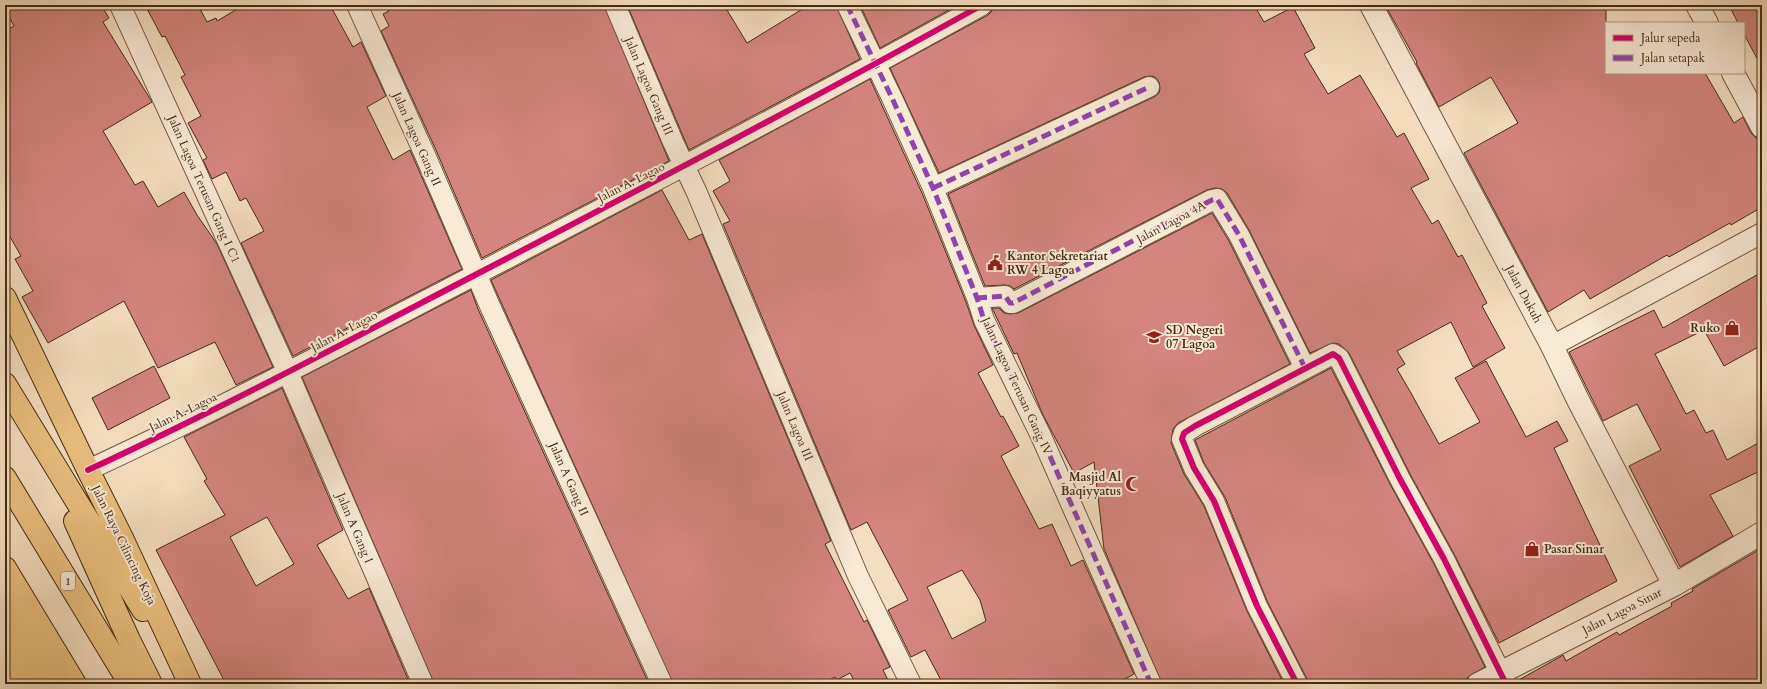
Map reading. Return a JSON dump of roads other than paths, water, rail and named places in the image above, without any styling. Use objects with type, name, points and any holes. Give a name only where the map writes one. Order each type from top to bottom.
[{"type":"highway","name":"Jalan Raya Cilincing Koja","points":[[5,298],[122,538],[188,684]]},
{"type":"highway","name":"Jalan Raya Cilincing Koja","points":[[5,384],[50,461],[188,684]]},
{"type":"highway","name":"Jalan Raya Cilincing Koja","points":[[50,461],[88,554],[152,684]]},
{"type":"highway","name":"1","points":[[5,478],[130,684]]},
{"type":"highway","points":[[5,568],[76,684]]},
{"type":"highway","points":[[5,604],[51,684]]},
{"type":"highway","points":[[5,645],[27,684]]},
{"type":"street","name":"Jalan Lagoa Terusan Gang I C1","points":[[120,5],[288,373]]},
{"type":"street","name":"Jalan Lagoa Gang II","points":[[357,5],[425,155],[476,274]]},
{"type":"street","name":"Jalan Lagoa Gang III","points":[[615,5],[684,167]]},
{"type":"street","name":"Jalan Lagoa Terusan Gang IV","points":[[847,5],[933,188],[978,298],[984,320],[1041,436],[1151,684]]},
{"type":"street","name":"Jalan A. Lagao","points":[[288,373],[684,167],[875,65],[982,5]]},
{"type":"street","name":"Jalan Dukuh","points":[[1371,5],[1552,346],[1578,400],[1674,585]]},
{"type":"street","points":[[1697,5],[1706,22]]},
{"type":"street","points":[[1734,74],[1762,127]]},
{"type":"street","points":[[933,188],[1149,87]]},
{"type":"street","name":"Jalan Lagoa III","points":[[684,167],[697,193],[858,576],[910,684]]},
{"type":"street","name":"Jalan Lagoa 4A","points":[[978,298],[1005,296],[1011,304],[1212,200],[1217,199],[1239,235],[1306,368]]},
{"type":"street","points":[[1552,346],[1762,233]]},
{"type":"street","name":"Jalan A Gang II","points":[[476,274],[662,684]]},
{"type":"street","points":[[1298,684],[1257,606],[1214,502],[1194,468],[1182,439],[1184,433],[1195,426],[1333,354],[1339,358],[1400,479],[1444,559],[1503,678]]},
{"type":"street","name":"Jalan A. Lagoa","points":[[88,470],[288,373]]},
{"type":"street","name":"Jalan A Gang I","points":[[288,373],[423,684]]},
{"type":"street","name":"Jalan Lagoa Sinar","points":[[1478,684],[1503,678],[1674,585],[1762,533]]},
{"type":"lane","points":[[5,677],[10,684]]},
{"type":"place","name":"Kantor Sekretariat RW 4 Lagoa","points":[[995,263]]},
{"type":"place","name":"Ruko","points":[[1732,328]]},
{"type":"place","name":"SD Negeri 07 Lagoa","points":[[1154,337]]},
{"type":"place","name":"Masjid Al Baqiyyatus","points":[[1133,484]]},
{"type":"place","name":"Pasar Sinar","points":[[1532,549]]}]
